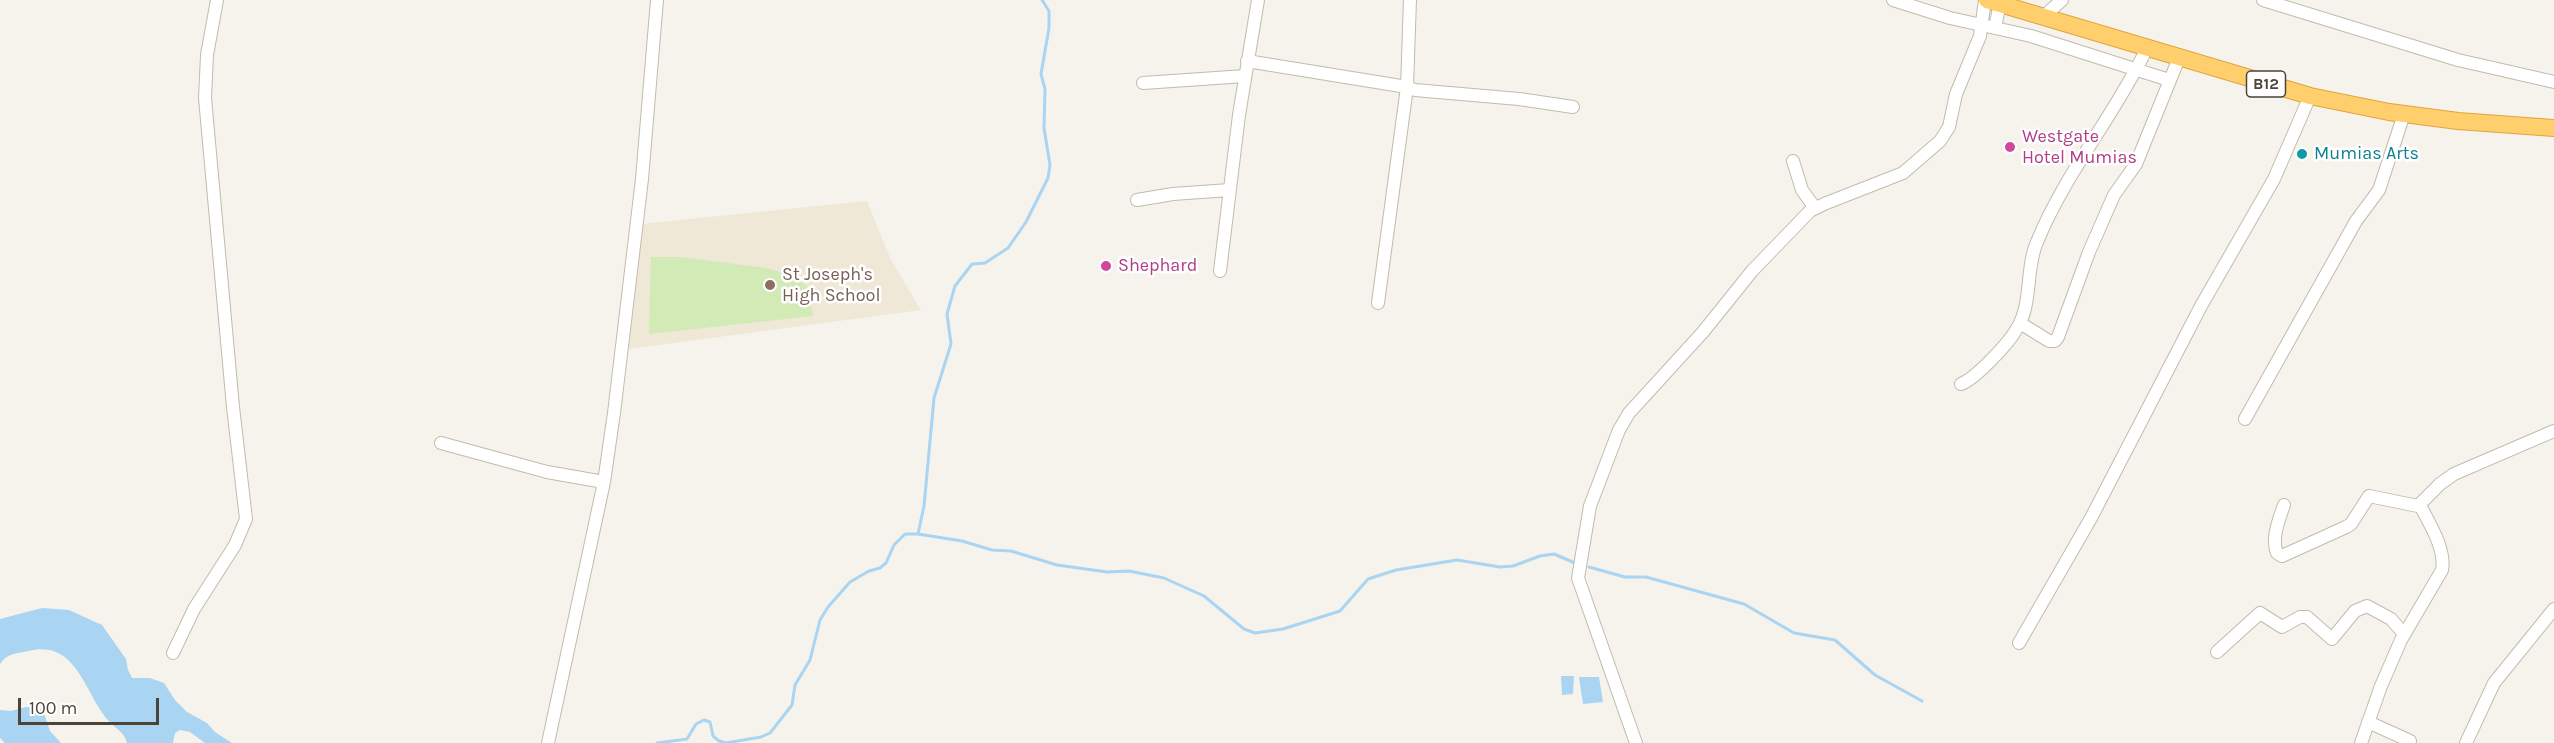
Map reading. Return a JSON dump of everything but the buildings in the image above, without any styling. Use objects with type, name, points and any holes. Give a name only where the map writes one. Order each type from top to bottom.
[{"type":"highway","name":"B12","points":[[1990,1],[2310,96],[2458,122],[2554,128]]},
{"type":"street","points":[[173,653],[194,609],[235,545],[246,519],[233,407],[206,98],[207,55],[217,0]]},
{"type":"street","points":[[548,743],[604,482],[621,363],[642,179],[657,0]]},
{"type":"street","points":[[1220,271],[1229,190],[1258,0]]},
{"type":"street","points":[[1378,303],[1407,87],[1410,0]]},
{"type":"street","points":[[1893,0],[1927,5],[1988,26],[2031,36],[2169,80]]},
{"type":"street","points":[[2031,36],[2040,16],[2062,0]]},
{"type":"street","points":[[2263,0],[2449,58],[2554,82]]},
{"type":"street","points":[[1635,743],[1578,578],[1590,506],[1611,446],[1629,413],[1703,332],[1752,271],[1815,208],[1903,173],[1940,141],[1949,127],[1956,94],[1988,26],[1990,1]]},
{"type":"street","points":[[2060,45],[2068,24]]},
{"type":"street","points":[[2097,56],[2104,35]]},
{"type":"street","points":[[1961,384],[1975,376],[2012,336],[2020,323],[2037,241],[2064,189],[2137,70],[2147,48]]},
{"type":"street","points":[[2020,323],[2049,341],[2055,341],[2058,337],[2092,245],[2117,190],[2136,164],[2179,58]]},
{"type":"street","points":[[1248,61],[1415,90],[1519,99],[1573,107]]},
{"type":"street","points":[[1143,84],[1245,76]]},
{"type":"street","points":[[2019,643],[2091,518],[2201,306],[2274,179],[2310,96]]},
{"type":"street","points":[[2245,419],[2356,221],[2381,187],[2404,114]]},
{"type":"street","points":[[1793,161],[1802,190],[1815,208]]},
{"type":"street","points":[[1137,200],[1173,194],[1229,190]]},
{"type":"street","points":[[2420,505],[2440,484],[2454,474],[2554,431]]},
{"type":"street","points":[[441,443],[548,472],[604,482]]},
{"type":"street","points":[[2284,505],[2279,519],[2275,545],[2281,555],[2346,527],[2352,522],[2369,496],[2420,505]]},
{"type":"street","points":[[2361,743],[2404,634],[2439,578],[2443,565],[2437,542],[2420,505]]},
{"type":"street","points":[[2217,652],[2260,613],[2282,627],[2300,617],[2307,617],[2332,639],[2355,611],[2367,606],[2391,619],[2404,634]]},
{"type":"street","points":[[2466,743],[2494,683],[2554,609]]},
{"type":"street","points":[[2368,722],[2410,741]]},
{"type":"shaded area","name":"St Joseph's High School","points":[[867,201],[891,260],[921,310],[629,349],[640,224]]},
{"type":"green space","points":[[651,257],[681,257],[766,268],[790,275],[807,286],[813,316],[649,334]]},
{"type":"water","points":[[42,608],[69,610],[102,625],[126,659],[132,678],[150,678],[164,683],[175,700],[187,712],[207,723],[215,732],[232,743],[205,743],[190,732],[180,730],[175,733],[173,743],[127,743],[124,736],[99,708],[77,670],[57,653],[44,649],[28,651],[9,656],[0,664],[0,619]]},
{"type":"water","points":[[1561,676],[1574,676],[1573,694],[1562,695]]},
{"type":"water","points":[[1579,677],[1599,677],[1603,702],[1583,704]]},
{"type":"water","points":[[26,707],[43,710],[50,731],[61,743],[5,743],[0,738],[0,710],[11,711]]},
{"type":"waterway","points":[[918,534],[924,506],[934,398],[951,344],[947,314],[955,286],[972,264],[985,263],[1008,248],[1026,222],[1048,178],[1050,165],[1044,128],[1045,89],[1041,74],[1049,28],[1049,11],[1042,0]]},
{"type":"waterway","points":[[657,743],[687,739],[696,724],[704,720],[710,722],[713,736],[726,743],[761,737],[770,733],[792,705],[795,685],[810,660],[820,620],[828,607],[850,582],[886,563],[894,545],[905,534],[962,541],[992,550],[1011,551],[1057,565],[1107,572],[1129,571],[1164,578],[1204,596],[1244,629],[1255,633],[1283,629],[1340,611],[1368,579],[1396,570],[1457,560],[1500,567],[1513,566],[1540,556],[1554,554],[1575,563]]},
{"type":"waterway","points":[[1589,567],[1625,577],[1646,577],[1744,604],[1794,633],[1835,640],[1875,675],[1922,701]]},
{"type":"place","name":"Westgate Hotel Mumias","points":[[2010,147]]},
{"type":"place","name":"Mumias Arts","points":[[2302,154]]},
{"type":"place","name":"Shephard","points":[[1106,266]]},
{"type":"place","name":"St Joseph's High School","points":[[770,285]]}]
